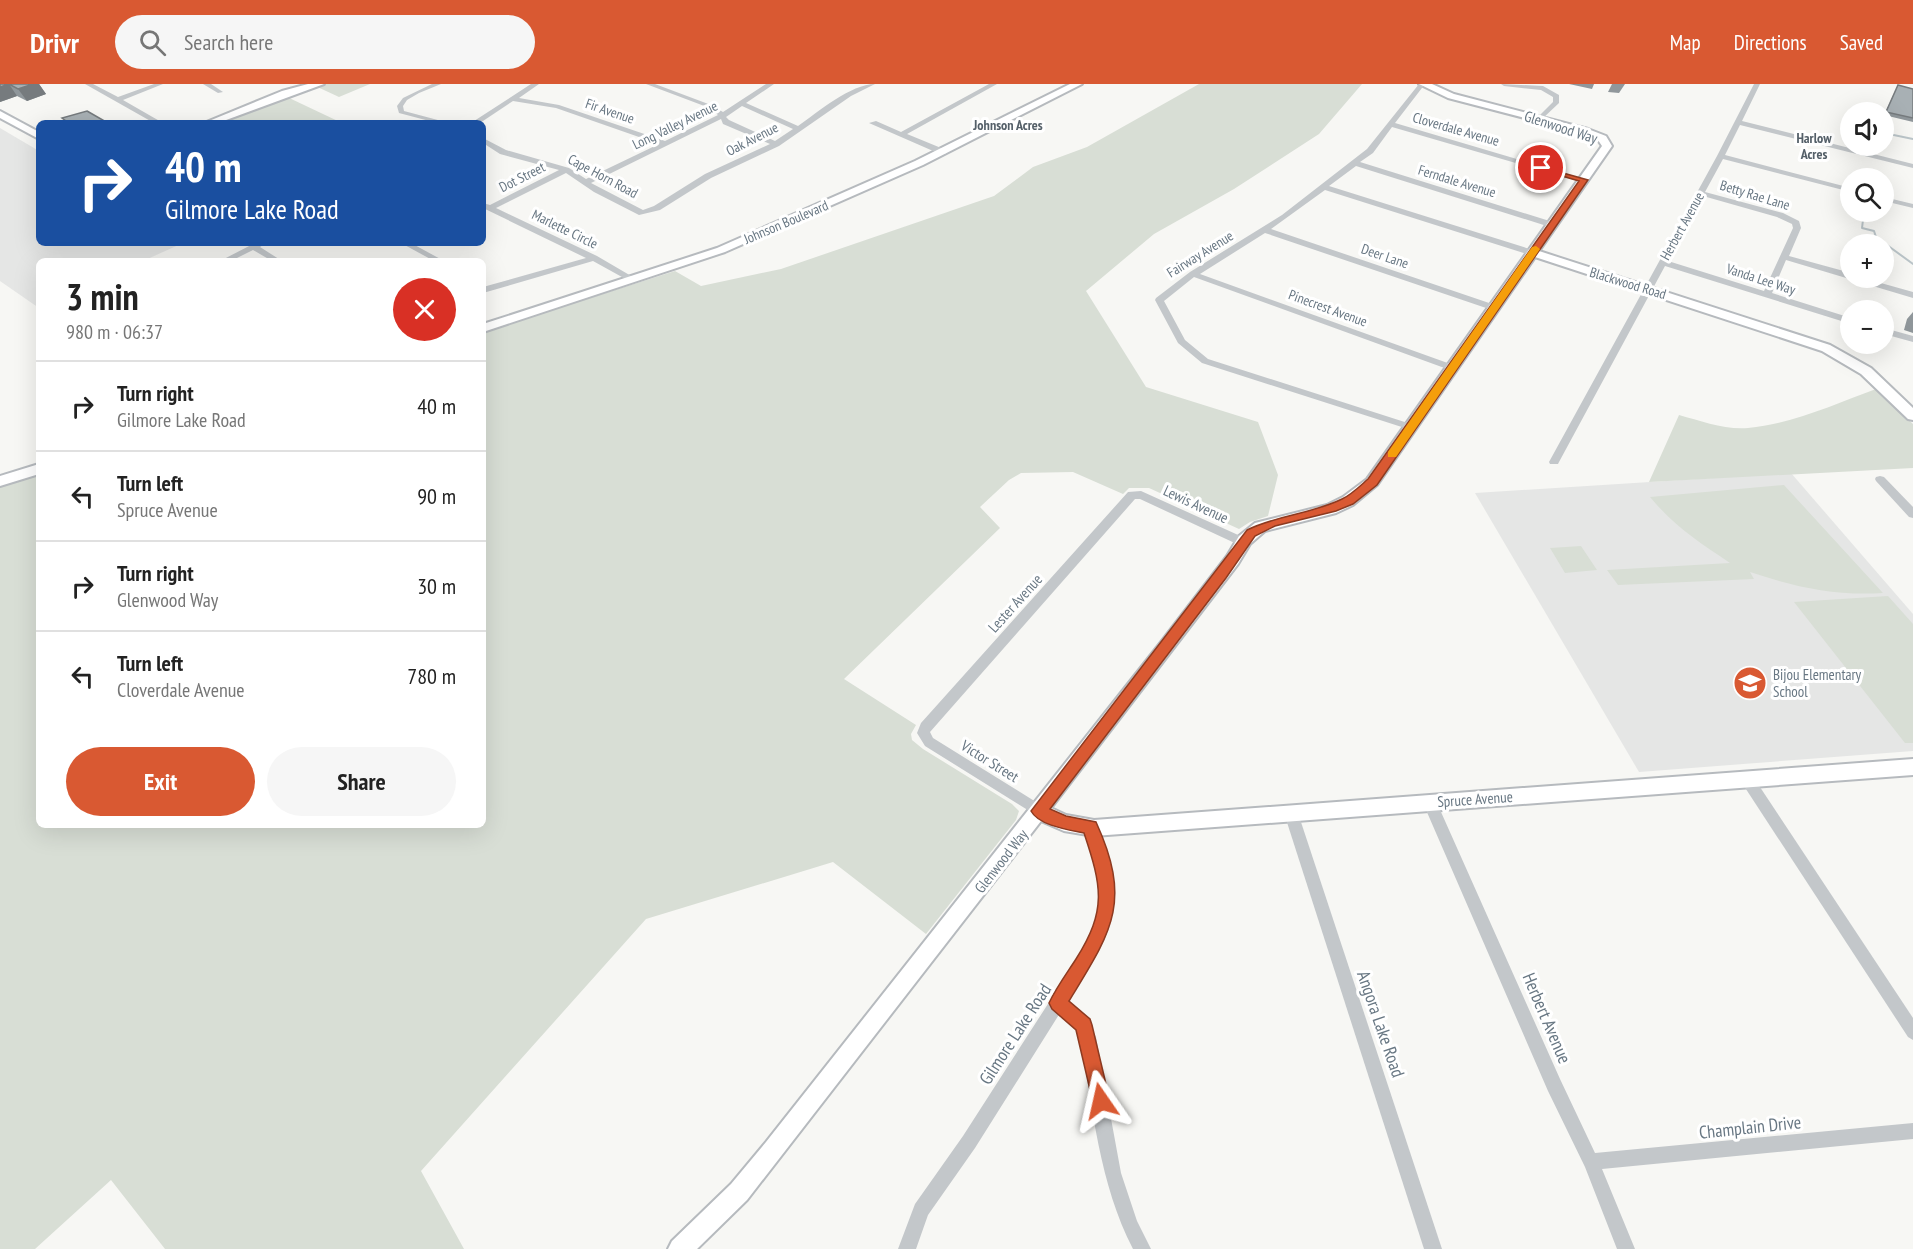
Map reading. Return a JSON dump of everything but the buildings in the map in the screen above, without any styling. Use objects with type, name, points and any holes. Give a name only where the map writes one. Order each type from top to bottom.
[{"type":"street","points":[[87,84],[154,120]]},
{"type":"street","points":[[117,100],[160,84]]},
{"type":"street","points":[[206,84],[220,92]]},
{"type":"street","points":[[217,120],[285,93],[319,84]]},
{"type":"street","points":[[433,120],[401,112],[400,106],[405,99],[417,92],[438,84]]},
{"type":"street","points":[[480,120],[536,84]]},
{"type":"street","points":[[649,84],[709,106],[726,122],[776,144]]},
{"type":"street","name":"Long Valley Avenue","points":[[586,182],[722,116],[771,84]]},
{"type":"street","name":"Oak Avenue","points":[[642,213],[657,208],[708,176],[776,144],[849,95],[872,84]]},
{"type":"street","points":[[902,134],[994,84]]},
{"type":"street","name":"Johnson Boulevard","points":[[486,327],[634,280],[741,242],[943,152],[1077,84]]},
{"type":"street","name":"Glenwood Way","points":[[680,1249],[739,1192],[774,1150],[1227,568],[1243,542],[1260,527],[1331,508],[1360,493],[1372,482],[1604,151],[1606,142],[1585,131],[1443,93],[1423,84]]},
{"type":"street","name":"Fairway Avenue","points":[[1411,427],[1197,357],[1181,341],[1159,300],[1193,274],[1265,230],[1375,146],[1423,84]]},
{"type":"street","points":[[1504,84],[1543,88],[1557,96],[1556,103],[1539,118]]},
{"type":"street","name":"Herbert Avenue","points":[[1554,462],[1721,156],[1757,84]]},
{"type":"street","name":"Fir Avenue","points":[[511,99],[565,108],[664,143]]},
{"type":"street","points":[[742,104],[799,129]]},
{"type":"street","points":[[0,114],[36,134]]},
{"type":"street","points":[[1737,122],[1913,166]]},
{"type":"street","points":[[873,123],[943,152]]},
{"type":"street","name":"Cloverdale Avenue","points":[[1390,124],[1584,180]]},
{"type":"street","name":"Cape Horn Road","points":[[486,142],[503,152],[566,170],[597,190],[642,213]]},
{"type":"street","points":[[1721,156],[1840,187]]},
{"type":"street","name":"Ferndale Avenue","points":[[1354,163],[1553,225]]},
{"type":"street","name":"Dot Street","points":[[486,207],[566,170]]},
{"type":"street","name":"Blackwood Road","points":[[1324,187],[1826,348],[1866,371],[1913,416]]},
{"type":"street","name":"Betty Rae Lane","points":[[1700,193],[1780,215],[1796,223],[1797,228],[1767,294]]},
{"type":"street","points":[[1894,201],[1913,206]]},
{"type":"street","name":"Marlette Circle","points":[[486,207],[594,258],[634,280]]},
{"type":"street","name":"Deer Lane","points":[[1265,230],[1495,308]]},
{"type":"street","points":[[230,258],[256,246]]},
{"type":"street","points":[[259,246],[274,258]]},
{"type":"street","points":[[411,246],[434,258]]},
{"type":"street","points":[[1784,256],[1840,273]]},
{"type":"street","points":[[486,288],[594,258]]},
{"type":"street","name":"Vanda Lee Way","points":[[1662,262],[1840,317]]},
{"type":"street","name":"Pinecrest Avenue","points":[[1193,274],[1453,368]]},
{"type":"street","points":[[1890,288],[1913,295]]},
{"type":"street","points":[[1894,334],[1913,339]]},
{"type":"street","points":[[0,481],[36,470]]},
{"type":"street","points":[[1880,479],[1913,514]]},
{"type":"street","name":"Lewis Avenue","points":[[1136,494],[1243,542]]},
{"type":"street","name":"Lester Avenue","points":[[924,737],[925,727],[1129,499],[1136,494]]},
{"type":"street","name":"Victor Street","points":[[924,737],[1039,811]]},
{"type":"street","name":"Spruce Avenue","points":[[1039,811],[1064,823],[1090,827],[1913,767]]},
{"type":"street","points":[[1747,779],[1913,1032]]},
{"type":"street","name":"Herbert Avenue","points":[[1430,803],[1554,1085],[1591,1162],[1626,1249]]},
{"type":"street","name":"Angora Lake Road","points":[[1290,813],[1362,1035],[1395,1125],[1433,1249]]},
{"type":"street","name":"Gilmore Lake Road","points":[[907,1249],[921,1210],[1097,941],[1105,921],[1108,904],[1103,865],[1090,827]]},
{"type":"street","points":[[1058,1003],[1084,1025],[1115,1183],[1127,1219],[1142,1249]]},
{"type":"street","name":"Champlain Drive","points":[[1591,1162],[1913,1131]]},
{"type":"shaded area","points":[[311,84],[370,84],[339,97]]},
{"type":"shaded area","points":[[1199,84],[1362,84],[1319,134],[1234,189],[1154,234],[1086,291],[1146,387],[1258,422],[1278,475],[1268,516],[1250,522],[1239,529],[1149,488],[1129,488],[1123,494],[1073,472],[1021,473],[1009,480],[980,507],[1000,528],[844,679],[916,725],[911,734],[912,740],[923,749],[1012,804],[1019,811],[1016,820],[926,934],[833,862],[646,919],[421,1171],[464,1249],[165,1249],[111,1180],[35,1249],[0,1249],[0,485],[36,473],[36,828],[486,828],[486,331],[675,271],[701,286],[781,269],[994,196],[1033,167],[1087,147]]},
{"type":"shaded area","points":[[285,96],[336,120],[225,120]]},
{"type":"shaded area","points":[[0,128],[36,149],[36,246],[176,246],[150,258],[36,258],[36,306],[0,281]]},
{"type":"shaded area","points":[[1876,389],[1913,424],[1913,468],[1649,482],[1679,415],[1722,426],[1748,428],[1764,426],[1797,418]]},
{"type":"shaded area","name":"Bijou Elementary School","points":[[1791,473],[1913,614],[1913,751],[1639,772],[1475,493]]},
{"type":"shaded area","points":[[1784,485],[1883,593],[1832,592],[1783,582],[1750,572],[1754,579],[1618,585],[1607,570],[1730,563],[1678,526],[1650,497]]},
{"type":"shaded area","points":[[1581,546],[1597,570],[1565,573],[1550,548]]},
{"type":"shaded area","points":[[1888,596],[1913,624],[1913,743],[1905,743],[1794,602]]},
{"type":"waterway","points":[[1894,135],[1913,139]]},
{"type":"waterway","points":[[1863,222],[1862,228],[1874,231],[1876,237],[1913,264]]},
{"type":"slow traffic","points":[[1392,455],[1536,249]]},
{"type":"place","name":"Bijou Elementary School","points":[[1750,683]]},
{"type":"district","name":"Johnson Acres","points":[[1008,125]]},
{"type":"district","name":"Harlow Acres","points":[[1814,146]]},
{"type":"route","points":[[1101,1101],[1084,1025],[1058,1003],[1085,962],[1105,921],[1108,904],[1103,865],[1090,827],[1064,823],[1039,811],[1222,575],[1251,533],[1272,523],[1314,514],[1348,501],[1372,482],[1584,180],[1541,168]]}]
